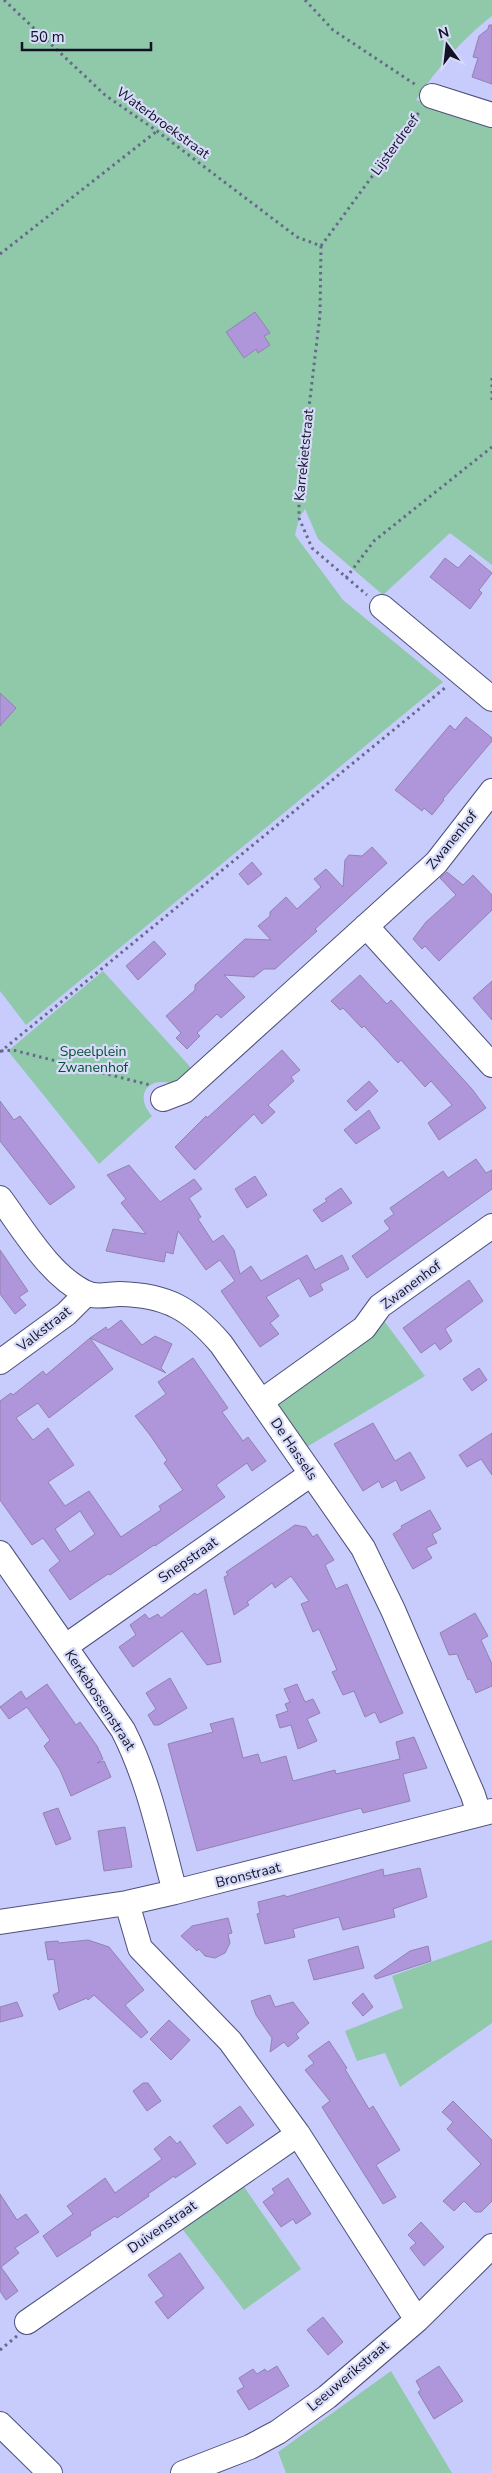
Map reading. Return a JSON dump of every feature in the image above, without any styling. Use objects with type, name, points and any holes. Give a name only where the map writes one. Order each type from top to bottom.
[{"type":"street","points":[[432,96],[492,115]]},
{"type":"street","points":[[382,608],[492,699]]},
{"type":"street","name":"Zwanenhof","points":[[163,1099],[184,1091],[436,863],[492,791]]},
{"type":"street","points":[[366,926],[492,1065]]},
{"type":"street","name":"De Hassels","points":[[0,1198],[56,1273],[86,1293],[99,1295],[138,1294],[160,1298],[181,1307],[202,1322],[262,1401],[363,1548],[397,1619],[473,1795],[486,1812]]},
{"type":"street","name":"Zwanenhof","points":[[262,1401],[364,1328],[380,1306],[492,1226]]},
{"type":"street","name":"Valkstraat","points":[[0,1362],[66,1314],[86,1293]]},
{"type":"street","name":"Snepstraat","points":[[66,1646],[311,1474]]},
{"type":"street","name":"Kerkebossenstraat","points":[[0,1553],[123,1730],[137,1758],[175,1892]]},
{"type":"street","name":"Bronstraat","points":[[0,1922],[127,1903],[486,1812]]},
{"type":"street","points":[[127,1903],[140,1948],[230,2040],[298,2134],[417,2320]]},
{"type":"street","name":"Duivenstraat","points":[[27,2322],[298,2134]]},
{"type":"street","name":"Leeuwerikstraat","points":[[183,2473],[250,2447],[278,2432],[327,2397],[417,2320],[492,2246]]},
{"type":"street","points":[[0,2424],[50,2473]]},
{"type":"street","points":[[26,2450],[33,2473]]},
{"type":"path","name":"Waterbroekstraat","points":[[4,0],[105,95],[157,131],[297,237],[322,246]]},
{"type":"path","points":[[305,0],[333,30],[432,96]]},
{"type":"path","name":"Lijsterdreef","points":[[322,246],[432,96]]},
{"type":"path","points":[[0,254],[157,131]]},
{"type":"path","name":"Karrekietstraat","points":[[322,246],[320,315],[299,491],[298,518],[312,548],[382,608]]},
{"type":"path","points":[[492,378],[492,401]]},
{"type":"path","points":[[346,578],[374,541],[492,447]]},
{"type":"path","points":[[0,1052],[462,674]]},
{"type":"path","points":[[0,1052],[14,1050],[151,1086],[163,1099]]},
{"type":"green space","points":[[0,0],[492,0],[492,16],[451,55],[416,100],[492,127],[492,565],[450,533],[383,595],[318,539],[305,509],[299,518],[295,535],[343,600],[443,682],[26,1025],[0,991]]},
{"type":"green space","name":"Speelplein Zwanenhof","points":[[103,971],[194,1071],[174,1084],[157,1083],[146,1089],[144,1101],[146,1108],[152,1116],[99,1164],[8,1051]]},
{"type":"green space","points":[[382,1318],[425,1376],[305,1448],[272,1403]]},
{"type":"green space","points":[[492,1940],[492,2023],[400,2087],[385,2053],[357,2061],[345,2031],[403,2008],[392,1976]]},
{"type":"green space","points":[[240,2181],[301,2269],[244,2310],[180,2226]]},
{"type":"green space","points":[[391,2371],[452,2473],[286,2473],[278,2452]]},
{"type":"building","points":[[489,25],[492,25],[492,84],[472,77],[478,58],[473,57],[479,36],[488,29]]},
{"type":"building","points":[[255,312],[270,333],[264,336],[270,345],[258,353],[256,349],[244,358],[226,332]]},
{"type":"building","points":[[470,555],[492,573],[479,590],[482,593],[470,609],[430,577],[445,558],[458,568]]},
{"type":"building","points":[[0,693],[16,708],[0,726]]},
{"type":"building","points":[[466,717],[492,738],[492,741],[443,799],[432,815],[424,808],[422,811],[395,790],[450,725],[455,730]]},
{"type":"building","points":[[372,847],[387,863],[315,929],[317,931],[275,969],[264,969],[254,977],[224,975],[245,997],[221,1018],[217,1014],[197,1033],[200,1036],[187,1049],[176,1038],[181,1033],[166,1016],[195,990],[195,985],[245,939],[271,940],[258,926],[270,916],[270,912],[286,897],[297,909],[321,887],[314,879],[326,869],[343,887],[345,860],[349,855],[362,856]]},
{"type":"building","points":[[252,862],[262,874],[248,885],[239,874]]},
{"type":"building","points":[[447,872],[463,885],[473,875],[492,895],[492,910],[439,961],[425,946],[422,949],[413,939],[426,922],[456,895],[440,878]]},
{"type":"building","points":[[154,941],[166,954],[138,980],[126,966]]},
{"type":"building","points":[[360,975],[387,1004],[391,1000],[472,1089],[486,1108],[439,1140],[428,1123],[452,1105],[431,1081],[425,1087],[401,1060],[398,1063],[364,1026],[362,1028],[343,1008],[340,1010],[331,1001]]},
{"type":"building","points":[[492,981],[492,1020],[473,998]]},
{"type":"building","points":[[282,1050],[300,1070],[291,1077],[294,1081],[268,1105],[275,1112],[262,1124],[254,1114],[195,1170],[175,1147],[206,1116],[207,1118]]},
{"type":"building","points":[[369,1081],[378,1091],[356,1111],[347,1101]]},
{"type":"building","points":[[0,1101],[14,1120],[20,1116],[75,1187],[50,1205],[0,1141]]},
{"type":"building","points":[[369,1110],[380,1128],[356,1144],[344,1130]]},
{"type":"building","points":[[476,1159],[486,1173],[492,1170],[492,1189],[367,1278],[352,1256],[390,1229],[384,1221],[394,1214],[390,1208],[443,1171],[448,1178]]},
{"type":"building","points":[[129,1165],[160,1202],[194,1179],[202,1189],[189,1198],[201,1217],[198,1219],[213,1242],[223,1235],[234,1250],[240,1274],[251,1266],[261,1281],[307,1255],[315,1270],[342,1255],[349,1269],[320,1284],[323,1290],[310,1297],[299,1278],[266,1297],[279,1316],[270,1323],[279,1334],[260,1347],[221,1291],[235,1281],[220,1260],[206,1270],[178,1231],[173,1254],[166,1252],[164,1262],[106,1251],[113,1229],[146,1234],[121,1203],[126,1199],[107,1175]]},
{"type":"building","points":[[255,1176],[267,1195],[247,1208],[235,1189]]},
{"type":"building","points":[[341,1188],[352,1203],[322,1222],[313,1210],[327,1201],[325,1199]]},
{"type":"building","points":[[0,1250],[28,1291],[19,1297],[26,1305],[15,1314],[0,1294]]},
{"type":"building","points":[[469,1280],[483,1301],[445,1329],[452,1341],[440,1350],[435,1343],[421,1353],[403,1328]]},
{"type":"building","points":[[121,1320],[142,1345],[155,1336],[172,1344],[161,1368],[166,1373],[90,1338],[106,1327],[108,1330]]},
{"type":"building","points":[[90,1338],[113,1369],[49,1418],[38,1403],[16,1418],[33,1440],[48,1428],[74,1465],[48,1482],[65,1506],[89,1491],[121,1537],[161,1510],[159,1506],[183,1490],[164,1463],[167,1460],[135,1416],[166,1394],[158,1382],[193,1358],[228,1408],[222,1412],[243,1441],[248,1437],[266,1461],[252,1471],[247,1463],[216,1485],[225,1497],[155,1546],[110,1575],[108,1574],[70,1600],[49,1570],[60,1561],[43,1538],[32,1545],[0,1500],[0,1401],[11,1393],[13,1395],[43,1371],[46,1375]],"holes":[[[80,1511],[95,1534],[70,1552],[55,1529]]]},
{"type":"building","points":[[479,1368],[487,1380],[472,1391],[463,1379]]},
{"type":"building","points":[[373,1423],[395,1461],[410,1452],[425,1478],[401,1491],[396,1480],[382,1488],[379,1481],[363,1491],[334,1444]]},
{"type":"building","points":[[492,1433],[492,1475],[481,1459],[467,1467],[459,1455]]},
{"type":"building","points":[[430,1510],[441,1529],[432,1534],[437,1543],[426,1548],[432,1558],[413,1569],[393,1534],[402,1528],[401,1526]]},
{"type":"building","points":[[295,1525],[306,1527],[313,1537],[317,1534],[334,1560],[325,1565],[336,1589],[347,1584],[403,1713],[380,1723],[375,1712],[365,1717],[354,1691],[343,1695],[332,1672],[337,1670],[319,1629],[313,1632],[301,1604],[309,1601],[291,1576],[275,1588],[272,1583],[247,1602],[249,1605],[234,1615],[224,1577],[228,1575],[226,1572]]},
{"type":"building","points":[[206,1589],[221,1662],[207,1665],[182,1631],[133,1667],[119,1647],[136,1635],[130,1625],[145,1614],[149,1619],[158,1614],[161,1618],[195,1593],[197,1595]]},
{"type":"building","points":[[475,1613],[488,1636],[481,1640],[492,1664],[492,1686],[476,1693],[457,1654],[449,1655],[440,1633]]},
{"type":"building","points":[[170,1678],[187,1708],[159,1725],[154,1725],[148,1715],[156,1709],[146,1693]]},
{"type":"building","points":[[47,1684],[76,1725],[80,1722],[97,1746],[103,1759],[97,1763],[104,1761],[111,1777],[71,1796],[60,1770],[44,1746],[50,1740],[27,1707],[9,1719],[0,1707],[21,1691],[26,1699]]},
{"type":"building","points":[[297,1684],[305,1702],[313,1699],[320,1713],[307,1719],[317,1741],[298,1749],[291,1725],[280,1728],[276,1715],[288,1711],[285,1704],[290,1702],[284,1689]]},
{"type":"building","points":[[233,1718],[243,1758],[258,1754],[261,1763],[286,1756],[293,1781],[335,1770],[336,1774],[400,1759],[396,1742],[414,1737],[427,1768],[403,1774],[410,1801],[363,1813],[361,1808],[197,1851],[168,1744],[213,1732],[210,1724]]},
{"type":"building","points":[[58,1808],[71,1839],[56,1845],[43,1813]]},
{"type":"building","points":[[125,1827],[132,1867],[104,1871],[98,1831]]},
{"type":"building","points":[[420,1868],[427,1897],[393,1909],[395,1917],[343,1930],[339,1917],[293,1929],[295,1937],[265,1944],[257,1914],[260,1913],[258,1902],[285,1895],[286,1897],[383,1869],[384,1876]]},
{"type":"building","points":[[228,1918],[232,1933],[228,1934],[230,1943],[225,1953],[215,1958],[205,1956],[199,1949],[197,1951],[181,1936],[192,1926]]},
{"type":"building","points":[[88,1940],[109,1947],[144,1990],[125,2005],[148,2032],[141,2038],[94,1995],[88,2000],[87,1998],[59,2010],[53,1995],[59,1992],[54,1959],[48,1960],[45,1942],[58,1941],[59,1943]]},
{"type":"building","points":[[358,1946],[364,1968],[314,1980],[308,1960]]},
{"type":"building","points":[[428,1946],[431,1961],[376,1979],[374,1976],[410,1951]]},
{"type":"building","points":[[363,1993],[373,2007],[363,2016],[352,2003]]},
{"type":"building","points":[[270,1995],[275,2007],[293,2002],[309,2023],[296,2034],[299,2038],[288,2047],[284,2042],[270,2052],[272,2038],[256,2015],[251,2001]]},
{"type":"building","points":[[17,2002],[23,2016],[0,2022],[0,2007]]},
{"type":"building","points":[[169,2020],[190,2040],[171,2060],[150,2039]]},
{"type":"building","points":[[329,2041],[347,2068],[345,2069],[369,2109],[373,2106],[400,2150],[376,2165],[396,2197],[383,2204],[322,2107],[330,2101],[305,2070],[314,2063],[308,2056]]},
{"type":"building","points":[[143,2083],[148,2083],[161,2101],[147,2111],[133,2091]]},
{"type":"building","points":[[453,2101],[492,2140],[492,2201],[481,2212],[475,2212],[464,2201],[454,2211],[443,2201],[481,2164],[447,2129],[453,2122],[442,2112]]},
{"type":"building","points":[[240,2106],[254,2125],[227,2144],[213,2126]]},
{"type":"building","points":[[170,2136],[177,2144],[180,2141],[196,2164],[175,2178],[174,2176],[117,2218],[115,2216],[90,2232],[91,2235],[57,2257],[43,2236],[73,2214],[67,2206],[105,2178],[115,2193],[162,2159],[154,2149]]},
{"type":"building","points":[[288,2178],[311,2214],[296,2224],[293,2219],[281,2227],[263,2202],[275,2193],[272,2189]]},
{"type":"building","points":[[0,2194],[17,2220],[26,2214],[39,2232],[15,2248],[19,2253],[1,2267],[18,2291],[6,2300],[0,2291]]},
{"type":"building","points":[[421,2222],[444,2247],[424,2266],[410,2248],[416,2243],[408,2235]]},
{"type":"building","points":[[180,2253],[204,2288],[168,2319],[155,2302],[164,2296],[148,2275]]},
{"type":"building","points":[[323,2317],[343,2342],[328,2355],[307,2330]]},
{"type":"building","points":[[277,2366],[289,2386],[249,2410],[237,2391],[244,2387],[239,2378],[253,2369],[257,2374],[265,2369],[267,2372]]},
{"type":"building","points":[[439,2366],[463,2401],[434,2419],[418,2392],[421,2390],[416,2381]]}]
